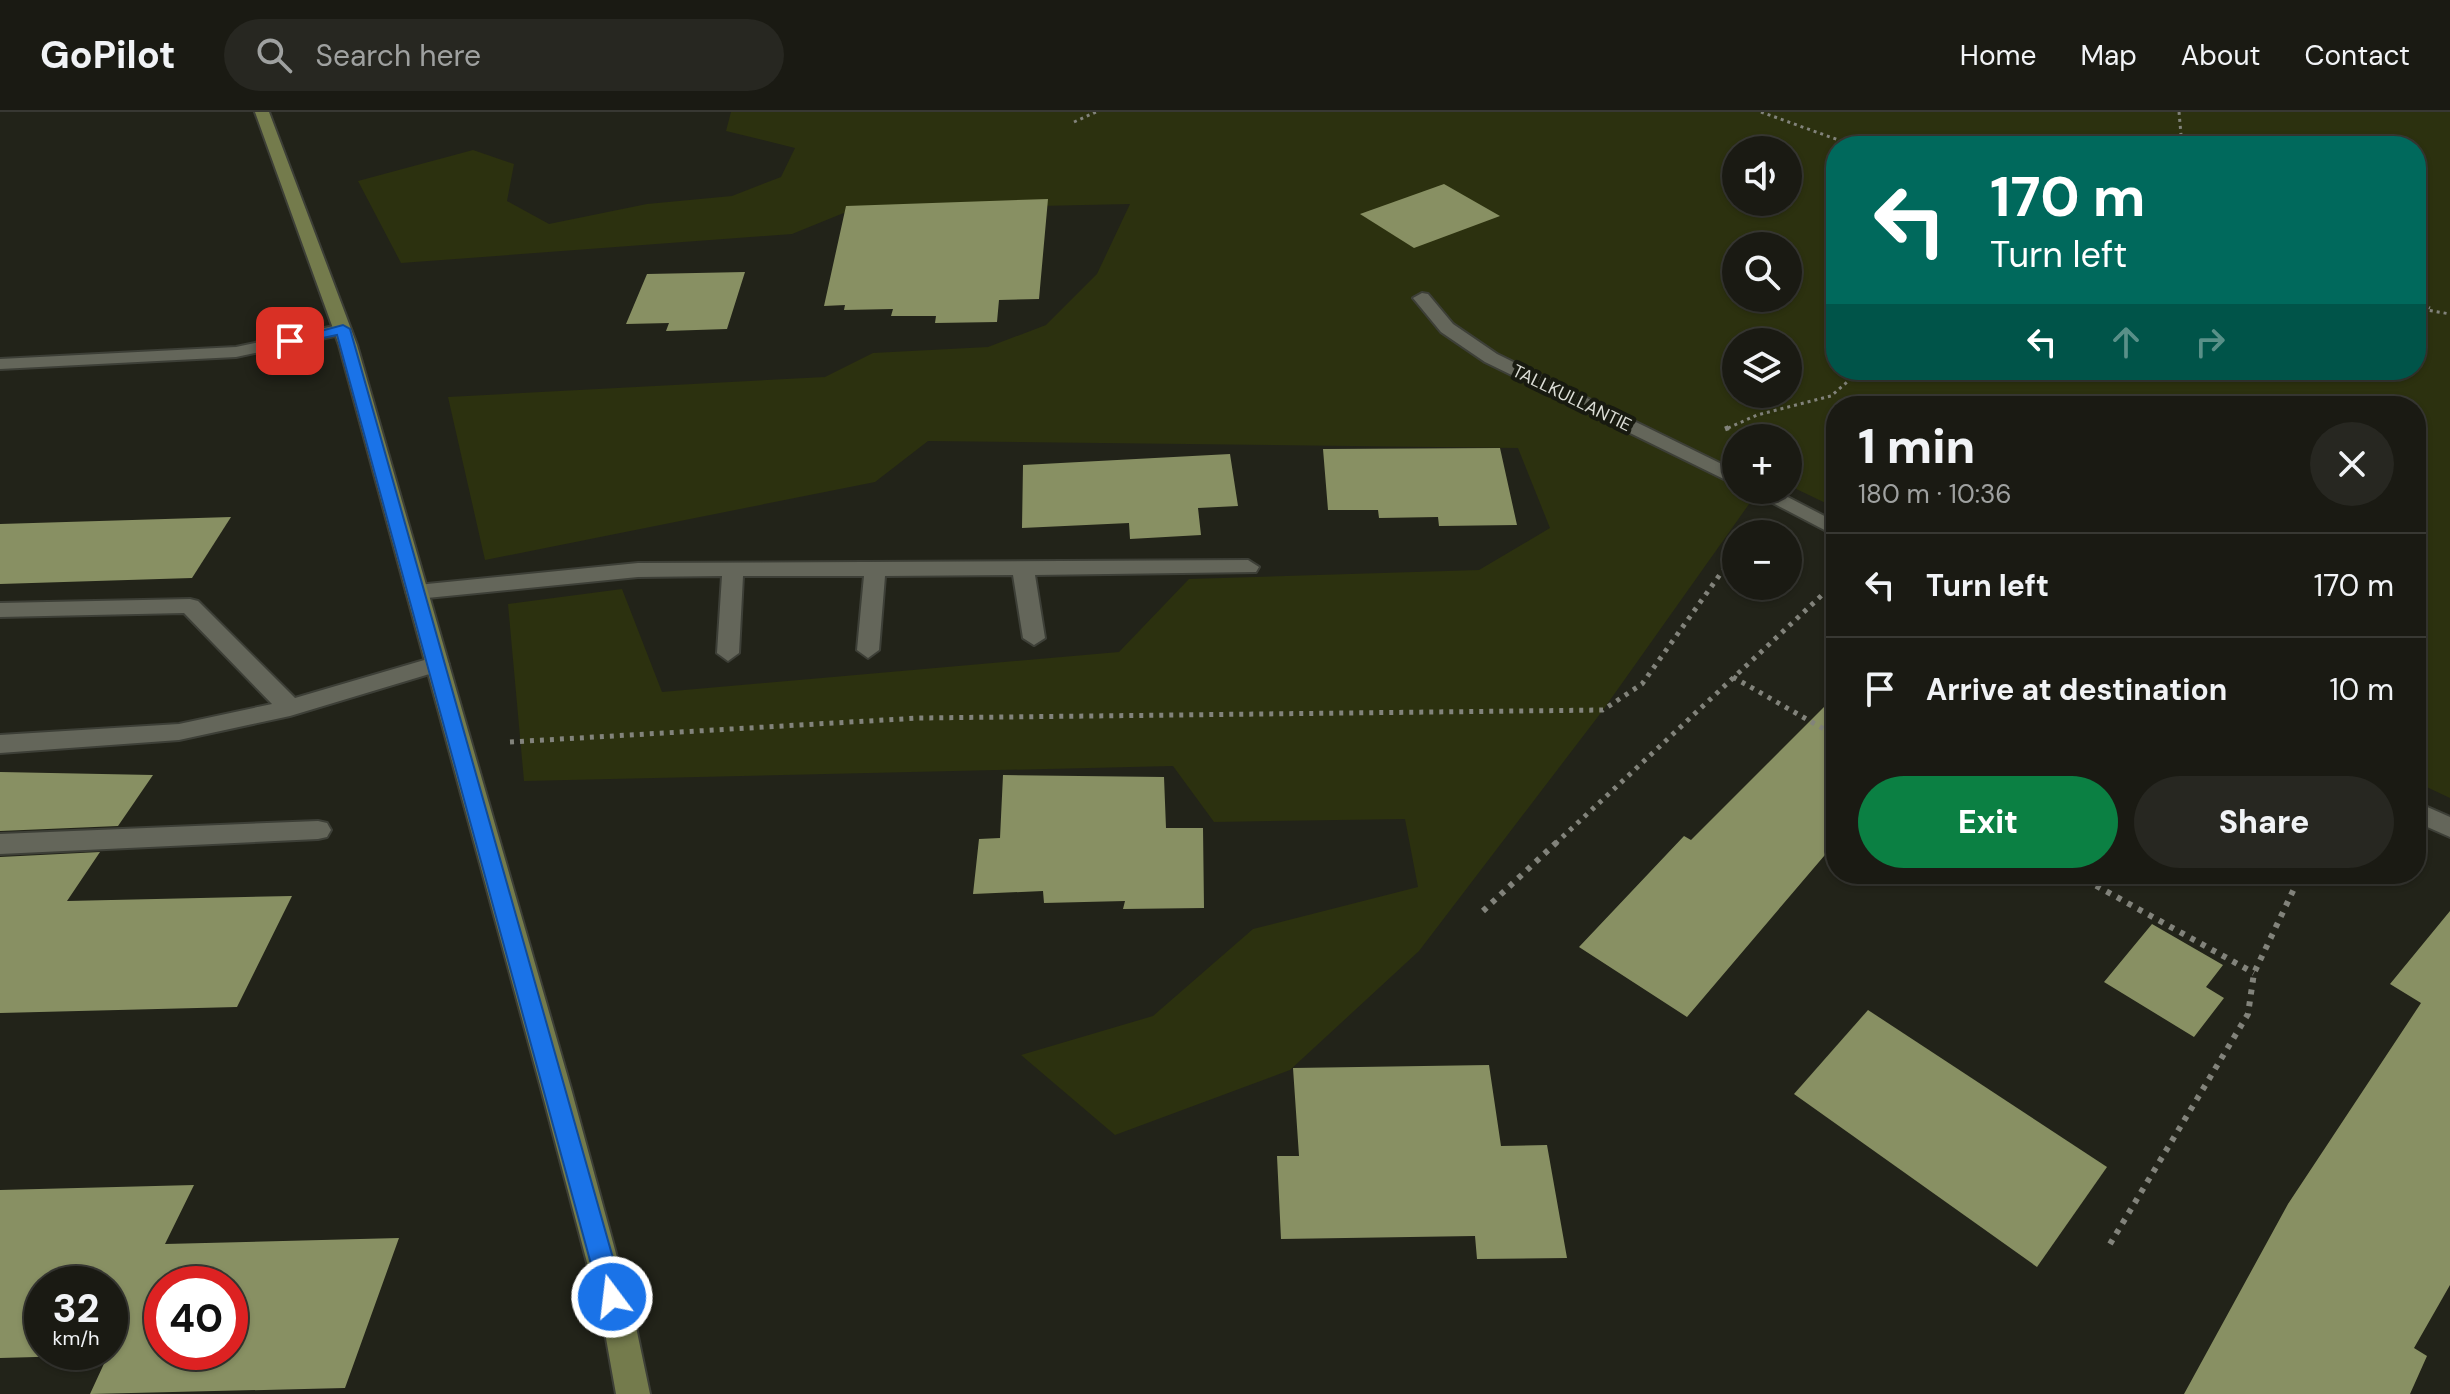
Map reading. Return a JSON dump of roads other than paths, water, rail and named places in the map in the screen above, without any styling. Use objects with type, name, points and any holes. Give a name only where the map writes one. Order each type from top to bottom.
[{"type":"street","points":[[262,112],[343,329],[612,1297],[633,1394]]},
{"type":"street","name":"TALLKULLANTIE","points":[[1422,298],[1447,328],[1491,358],[1722,472]]},
{"type":"street","points":[[0,364],[236,352],[343,329]]},
{"type":"street","points":[[1785,504],[1826,525]]},
{"type":"street","points":[[417,592],[638,570],[1248,567]]},
{"type":"street","points":[[1023,568],[1034,638]]},
{"type":"street","points":[[868,650],[875,569]]},
{"type":"street","points":[[728,653],[733,570]]},
{"type":"street","points":[[0,610],[190,606],[290,708]]},
{"type":"street","points":[[0,744],[179,732],[290,708],[438,664]]},
{"type":"street","points":[[2426,816],[2450,828]]},
{"type":"street","points":[[0,844],[318,830]]}]
